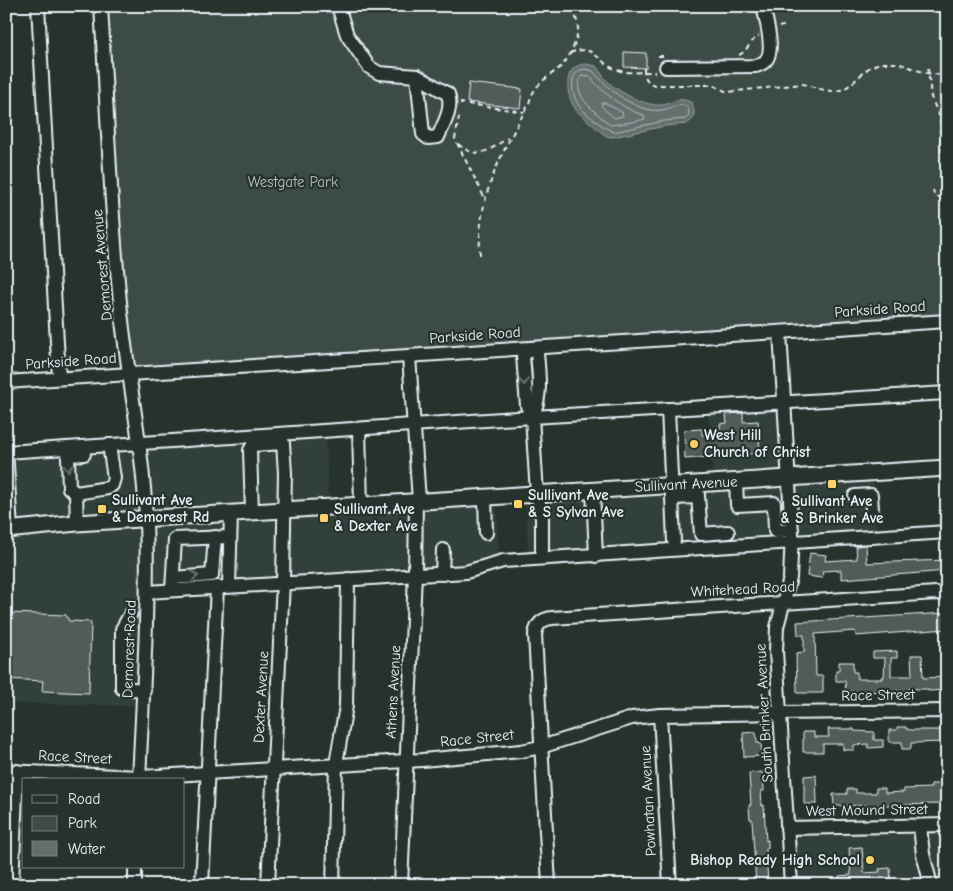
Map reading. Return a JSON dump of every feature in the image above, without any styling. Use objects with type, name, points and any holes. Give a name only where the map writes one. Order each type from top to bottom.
[{"type":"main road","name":"Sullivant Avenue","points":[[8,530],[77,523],[593,490],[671,492],[698,490],[736,481],[947,468]]},
{"type":"street","points":[[38,6],[59,378]]},
{"type":"street","name":"Demorest Avenue","points":[[101,6],[120,301],[140,444],[146,519]]},
{"type":"street","points":[[338,6],[347,35],[369,67],[379,73],[417,76]]},
{"type":"street","points":[[663,65],[756,66],[765,62],[770,54],[770,47],[764,6]]},
{"type":"street","name":"Parkside Road","points":[[6,382],[947,321]]},
{"type":"street","name":"South Brinker Avenue","points":[[780,332],[792,537],[791,568],[777,627],[776,652],[791,885]]},
{"type":"street","points":[[531,348],[536,353],[539,379],[538,405],[532,418],[537,494],[542,518],[542,550]]},
{"type":"street","name":"Athens Avenue","points":[[401,885],[418,501],[409,356]]},
{"type":"street","points":[[77,523],[68,457],[70,455],[110,448],[140,444],[359,429],[947,393]]},
{"type":"street","points":[[668,409],[674,542]]},
{"type":"street","points":[[359,429],[361,505]]},
{"type":"street","name":"Dexter Avenue","points":[[252,512],[250,450],[253,445],[283,443],[284,582],[268,885]]},
{"type":"street","points":[[6,448],[8,530]]},
{"type":"street","points":[[6,452],[110,448]]},
{"type":"street","points":[[72,490],[104,489],[112,485],[114,478],[110,448]]},
{"type":"street","points":[[863,473],[859,496],[871,495],[872,510]]},
{"type":"street","points":[[736,481],[737,505],[774,503],[775,531],[792,537]]},
{"type":"street","points":[[593,490],[596,556]]},
{"type":"street","points":[[698,490],[701,534],[728,532]]},
{"type":"street","points":[[485,497],[486,533]]},
{"type":"street","points":[[202,885],[207,772],[223,587],[230,569],[231,513]]},
{"type":"street","name":"Demorest Road","points":[[139,778],[147,592],[146,519]]},
{"type":"street","points":[[172,584],[223,587],[442,574],[466,572],[503,562],[596,556],[792,537],[947,532]]},
{"type":"street","points":[[147,592],[172,584],[212,576],[216,537]]},
{"type":"street","points":[[172,584],[175,539],[230,537]]},
{"type":"street","points":[[442,574],[443,550]]},
{"type":"street","points":[[214,571],[230,569]]},
{"type":"street","points":[[333,885],[336,764],[346,706],[348,579]]},
{"type":"street","name":"Whitehead Road","points":[[541,747],[535,634],[538,625],[542,621],[552,618],[783,602],[947,594]]},
{"type":"street","points":[[130,615],[122,629],[122,688],[144,690]]},
{"type":"street","name":"Race Street","points":[[12,771],[139,778],[207,772],[467,757],[541,747],[632,718],[779,713],[947,711]]},
{"type":"street","name":"Powhatan Avenue","points":[[660,716],[670,885]]},
{"type":"street","points":[[541,747],[548,885]]},
{"type":"street","points":[[12,771],[12,885]]},
{"type":"street","name":"West Mound Street","points":[[787,828],[947,825]]},
{"type":"street","points":[[920,826],[923,854],[931,885]]},
{"type":"street","points":[[135,868],[135,885]]},
{"type":"path","points":[[480,255],[480,224],[485,199],[510,137],[528,106],[532,93],[549,75],[560,68],[570,53],[578,29],[573,6]]},
{"type":"path","points":[[738,55],[743,54],[753,39],[786,25]]},
{"type":"path","points":[[570,53],[578,50],[587,50],[597,54],[615,69],[644,72],[663,65],[658,56]]},
{"type":"path","points":[[644,68],[645,77],[654,85],[713,85],[727,92],[803,84],[833,91],[842,90],[850,86],[865,70],[883,63],[905,64],[929,74],[947,75]]},
{"type":"path","points":[[928,68],[931,97],[940,118],[943,156],[947,159]]},
{"type":"path","points":[[485,199],[456,143],[461,103],[524,112]]},
{"type":"path","points":[[456,143],[474,154],[484,152],[510,137]]},
{"type":"path","points":[[933,190],[935,197],[947,196]]},
{"type":"shaded area","points":[[787,400],[791,476],[873,471],[877,540],[529,561],[525,493],[713,481],[708,405]]},
{"type":"shaded area","points":[[6,410],[8,451],[326,432],[328,503],[496,495],[499,567],[149,594],[143,706],[6,703]]},
{"type":"shaded area","name":"Bishop Ready High School","points":[[947,830],[947,885],[795,885],[792,836],[799,831]]},
{"type":"green space","name":"Westgate Park","points":[[240,6],[947,6],[947,317],[141,368],[135,366],[132,362],[121,244],[108,13],[111,9],[116,8],[204,10]]},
{"type":"water","points":[[585,64],[596,66],[613,86],[648,104],[662,105],[676,100],[692,103],[694,118],[687,124],[665,126],[613,137],[606,136],[576,110],[570,97],[568,90],[569,76],[577,66]]},
{"type":"building","points":[[624,52],[646,53],[646,68],[624,67]]},
{"type":"building","points":[[469,83],[522,89],[520,108],[467,102]]},
{"type":"building","points":[[743,413],[743,422],[758,421],[760,453],[685,459],[684,430],[702,429],[702,435],[720,433],[720,424],[727,423],[726,414]]},
{"type":"building","points":[[866,545],[867,563],[947,560],[947,571],[841,579],[841,570],[823,571],[822,578],[807,576],[810,553],[826,555],[825,561],[857,559],[856,546]]},
{"type":"building","points":[[6,613],[66,615],[69,621],[91,622],[89,693],[42,691],[43,681],[6,679]]},
{"type":"building","points":[[947,613],[947,629],[856,636],[855,631],[815,634],[816,676],[823,676],[823,693],[797,693],[796,653],[804,652],[804,635],[798,635],[797,622]]},
{"type":"building","points":[[897,651],[897,658],[891,658],[891,676],[912,676],[911,655],[922,655],[923,678],[946,677],[946,690],[908,689],[908,691],[846,692],[845,681],[836,681],[836,671],[839,671],[839,662],[853,662],[853,672],[857,672],[857,679],[882,679],[881,677],[884,677],[885,658],[873,658],[873,652]]},
{"type":"building","points":[[897,727],[906,727],[906,729],[911,730],[947,730],[947,742],[911,743],[911,749],[902,749],[902,742],[889,742],[889,730],[897,730]]},
{"type":"building","points":[[828,729],[854,729],[854,731],[874,732],[874,740],[883,740],[883,747],[868,748],[868,744],[854,745],[854,750],[843,750],[843,744],[823,744],[823,752],[803,752],[803,732],[814,732],[814,737],[829,737]]},
{"type":"building","points":[[756,732],[757,743],[761,743],[762,756],[744,757],[743,733]]},
{"type":"building","points":[[763,772],[764,791],[761,791],[762,806],[764,805],[766,841],[768,840],[768,848],[766,848],[768,885],[756,885],[752,819],[750,819],[749,805],[751,805],[749,773]]},
{"type":"building","points":[[816,775],[817,804],[804,804],[804,776]]},
{"type":"building","points":[[931,784],[942,784],[943,804],[834,806],[833,794],[847,794],[847,789],[856,789],[856,793],[876,793],[876,788],[885,788],[885,793],[904,792],[904,789],[931,788]]},
{"type":"building","points":[[862,847],[864,873],[880,872],[879,869],[890,868],[891,885],[839,885],[839,876],[851,875],[849,848]]},
{"type":"place","name":"West Hill Church of Christ","points":[[694,444]]},
{"type":"place","name":"Sullivant Ave & S Brinker Ave","points":[[832,484]]},
{"type":"place","name":"Sullivant Ave & S Sylvan Ave","points":[[518,504]]},
{"type":"place","name":"Sullivant Ave & Demorest Rd","points":[[102,509]]},
{"type":"place","name":"Sullivant Ave & Dexter Ave","points":[[324,518]]},
{"type":"place","name":"Bishop Ready High School","points":[[870,860]]}]
